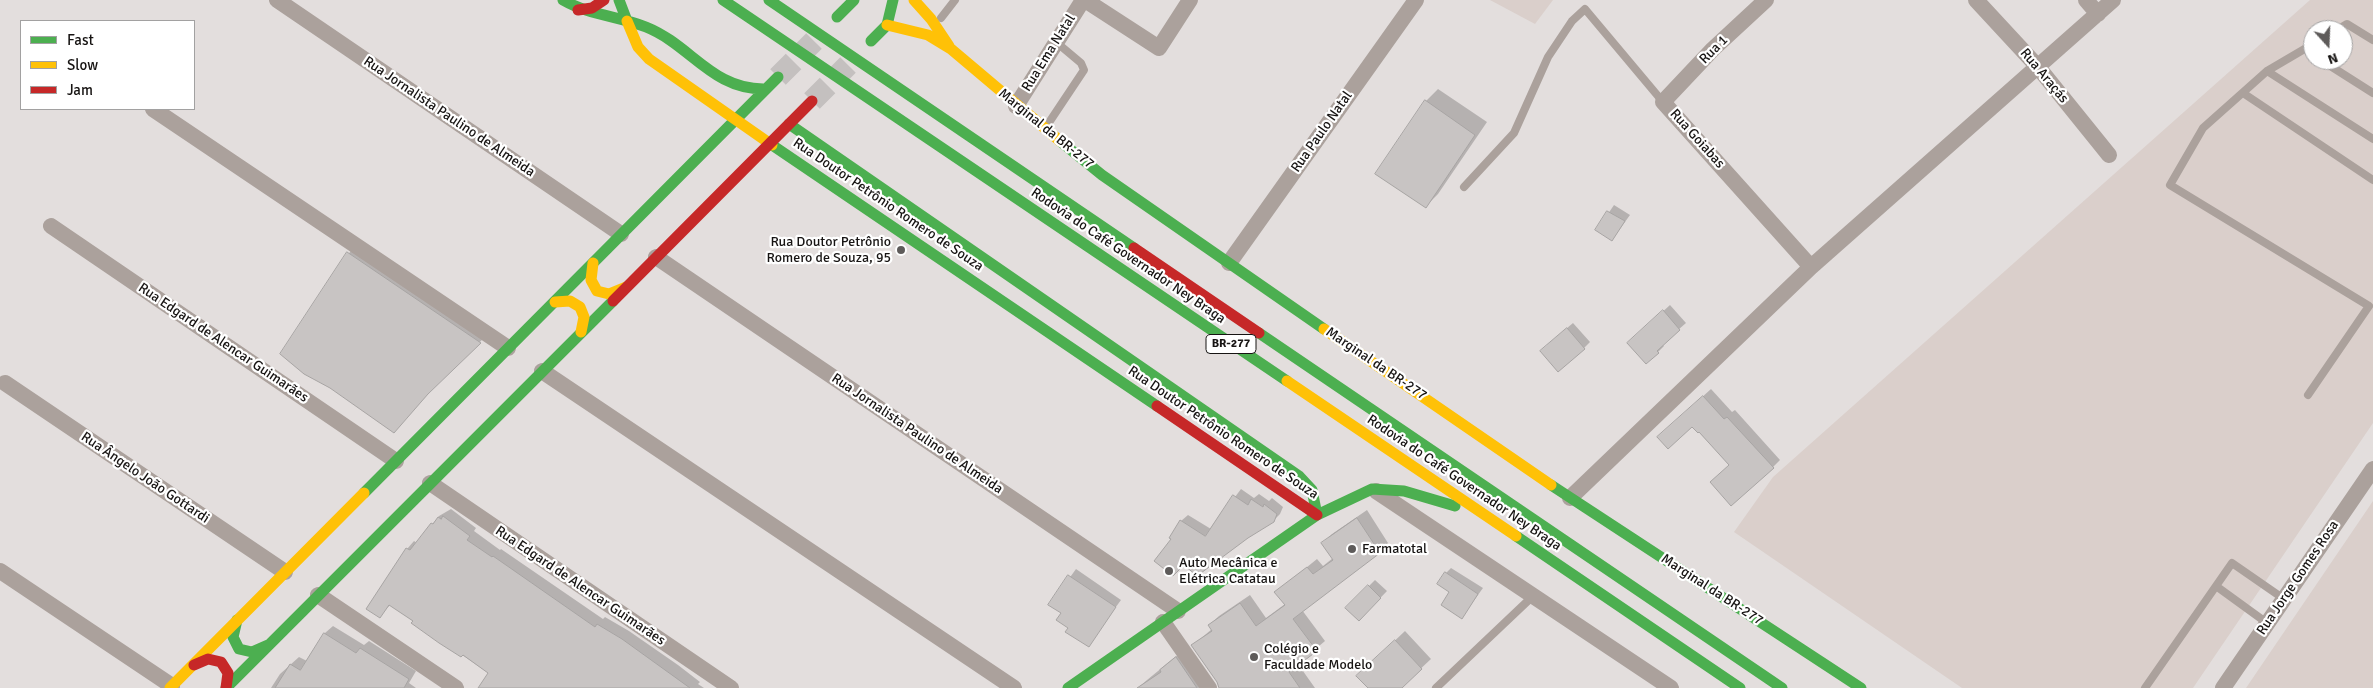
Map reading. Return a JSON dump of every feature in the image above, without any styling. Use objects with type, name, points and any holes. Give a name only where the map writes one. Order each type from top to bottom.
[{"type":"main road","points":[[563,0],[578,10],[627,22],[662,34],[732,84],[747,89],[766,89]]},
{"type":"main road","points":[[578,10],[592,8],[604,0]]},
{"type":"main road","name":"Rua Doutor Petrônio Romero de Souza","points":[[619,0],[638,47],[649,59],[735,120],[1317,515]]},
{"type":"main road","name":"Rodovia do Café Governador Ney Braga","points":[[723,0],[1740,688]]},
{"type":"main road","name":"Rodovia do Café Governador Ney Braga","points":[[770,0],[1782,688]]},
{"type":"main road","points":[[837,17],[854,0]]},
{"type":"main road","points":[[914,0],[932,19],[951,49]]},
{"type":"main road","points":[[930,0],[941,18],[951,49]]},
{"type":"main road","points":[[871,41],[887,25],[888,2]]},
{"type":"main road","points":[[887,25],[928,35],[951,49]]},
{"type":"main road","name":"Marginal da BR-277","points":[[951,49],[1016,106],[1102,175],[1570,498],[1861,688]]},
{"type":"main road","points":[[171,687],[778,77]]},
{"type":"main road","points":[[226,688],[812,101]]},
{"type":"main road","name":"Rua Doutor Petrônio Romero de Souza","points":[[789,124],[1299,476],[1312,490],[1317,515]]},
{"type":"main road","points":[[593,263],[589,274],[592,287],[602,294],[615,294],[626,287]]},
{"type":"main road","points":[[554,302],[565,300],[576,303],[583,311],[584,322],[581,332]]},
{"type":"main road","points":[[1068,688],[1092,681],[1163,622],[1317,515],[1372,489],[1389,487],[1409,491],[1495,522]]},
{"type":"main road","points":[[237,620],[232,630],[233,640],[239,649],[249,653],[260,651],[268,645]]},
{"type":"main road","points":[[194,665],[201,660],[209,658],[218,660],[228,672],[229,681],[226,688]]},
{"type":"street","name":"Rua Jornalista Paulino de Almeida","points":[[278,0],[622,234]]},
{"type":"street","name":"Rua Ema Natal","points":[[1016,106],[1084,0],[1159,48],[1190,0]]},
{"type":"street","name":"Rua Paulo Natal","points":[[1229,263],[1416,0]]},
{"type":"street","name":"Rua 1","points":[[1664,102],[1713,49],[1766,0]]},
{"type":"street","name":"Rua Araçás","points":[[1976,0],[2038,67],[2108,155]]},
{"type":"street","points":[[2086,0],[2107,4]]},
{"type":"street","points":[[1570,498],[1811,267],[2107,4]]},
{"type":"street","name":"Rua Goiabas","points":[[1664,102],[1811,267]]},
{"type":"street","points":[[154,110],[508,348]]},
{"type":"street","name":"Rua Edgard de Alencar Guimarães","points":[[51,226],[396,461]]},
{"type":"street","name":"Rua Jornalista Paulino de Almeida","points":[[656,257],[1178,612]]},
{"type":"street","points":[[542,370],[1014,688]]},
{"type":"street","name":"Rua Ângelo João Gottardi","points":[[5,383],[285,572]]},
{"type":"street","name":"Rua Jorge Gomes Rosa","points":[[2223,688],[2373,469]]},
{"type":"street","name":"Rua Edgard de Alencar Guimarães","points":[[430,483],[731,688]]},
{"type":"street","points":[[1372,489],[1671,688]]},
{"type":"street","points":[[0,571],[171,687]]},
{"type":"street","points":[[318,595],[456,688]]},
{"type":"street","points":[[1163,622],[1208,688]]},
{"type":"lane","points":[[941,18],[955,0]]},
{"type":"lane","name":"Rua Goiabas","points":[[1464,187],[1514,133],[1548,56],[1572,21],[1585,9],[1664,102]]},
{"type":"lane","points":[[2353,28],[2373,40]]},
{"type":"lane","points":[[1045,128],[1084,70],[1081,63],[1056,42]]},
{"type":"lane","points":[[2303,50],[2267,71],[2204,128],[2170,185],[2371,302],[2308,395]]},
{"type":"lane","points":[[2337,70],[2373,93]]},
{"type":"lane","points":[[2267,71],[2373,138]]},
{"type":"lane","points":[[2243,93],[2373,180]]},
{"type":"lane","points":[[2145,688],[2232,563],[2284,599]]},
{"type":"lane","points":[[2216,586],[2267,623]]},
{"type":"lane","points":[[1436,688],[1533,596]]},
{"type":"shaded area","points":[[1490,0],[1553,0],[1535,24]]},
{"type":"shaded area","points":[[2310,0],[2373,0],[2373,423],[2193,688],[1962,688],[1734,532],[1773,477]]},
{"type":"shaded area","points":[[2373,501],[2373,688],[2246,688]]},
{"type":"building","points":[[1425,100],[1475,135],[1426,208],[1375,174]]},
{"type":"building","points":[[1607,211],[1625,221],[1612,241],[1595,230]]},
{"type":"building","points":[[347,252],[481,343],[428,394],[394,433],[330,388],[304,374],[280,354]]},
{"type":"building","points":[[1663,310],[1680,330],[1646,364],[1627,343]]},
{"type":"building","points":[[1567,328],[1585,349],[1558,372],[1540,351]]},
{"type":"building","points":[[1703,396],[1724,419],[1727,417],[1774,468],[1731,506],[1710,482],[1729,465],[1699,432],[1692,427],[1668,449],[1657,437]]},
{"type":"building","points":[[1233,495],[1248,505],[1251,499],[1263,507],[1264,504],[1277,514],[1274,522],[1248,538],[1197,576],[1184,565],[1173,576],[1154,561],[1171,539],[1169,538],[1180,520],[1205,536]]},
{"type":"building","points":[[443,516],[470,536],[467,540],[595,627],[597,624],[622,639],[690,688],[478,688],[488,673],[463,655],[461,657],[439,643],[411,623],[413,621],[389,605],[380,618],[366,609],[406,548],[410,550],[431,523],[433,524],[438,517],[441,519]]},
{"type":"building","points":[[1357,518],[1380,553],[1293,619],[1317,651],[1289,672],[1300,688],[1219,688],[1217,682],[1191,645],[1212,631],[1208,625],[1240,603],[1256,626],[1285,605],[1274,592],[1307,567],[1313,574],[1333,560],[1321,543]]},
{"type":"building","points":[[1445,572],[1478,594],[1462,619],[1441,605],[1449,592],[1437,584]]},
{"type":"building","points":[[1068,575],[1116,607],[1089,647],[1065,632],[1068,628],[1056,620],[1061,613],[1048,605]]},
{"type":"building","points":[[1368,585],[1381,598],[1359,621],[1345,608]]},
{"type":"building","points":[[324,633],[356,653],[360,648],[409,679],[404,688],[275,688],[290,664],[300,670]]},
{"type":"building","points":[[1395,640],[1422,669],[1402,688],[1368,688],[1356,676]]},
{"type":"building","points":[[1176,657],[1197,688],[1137,688],[1161,672],[1160,670]]},
{"type":"tunnel","points":[[778,77],[814,41]]},
{"type":"tunnel","points":[[812,101],[848,65]]},
{"type":"traffic: fast","points":[[563,0],[583,9],[646,27],[676,44],[716,75],[747,87],[765,89]]},
{"type":"traffic: fast","points":[[619,0],[627,21]]},
{"type":"traffic: fast","points":[[723,0],[1287,381]]},
{"type":"traffic: fast","points":[[769,0],[1134,248]]},
{"type":"traffic: fast","points":[[837,17],[854,0]]},
{"type":"traffic: fast","points":[[871,41],[887,25],[893,0]]},
{"type":"traffic: fast","points":[[364,493],[778,77]]},
{"type":"traffic: fast","points":[[789,124],[1299,476],[1312,490],[1317,515]]},
{"type":"traffic: fast","points":[[1060,141],[1102,175],[1324,329]]},
{"type":"traffic: fast","points":[[772,145],[1157,406]]},
{"type":"traffic: fast","points":[[226,688],[613,301]]},
{"type":"traffic: fast","points":[[1259,333],[1782,688]]},
{"type":"traffic: fast","points":[[1551,485],[1861,688]]},
{"type":"traffic: fast","points":[[1068,688],[1317,515],[1372,489]]},
{"type":"traffic: fast","points":[[1372,489],[1404,491],[1455,506]]},
{"type":"traffic: fast","points":[[1516,536],[1740,688]]},
{"type":"traffic: fast","points":[[237,620],[233,637],[239,649],[252,652],[268,645]]},
{"type":"traffic: slow","points":[[914,0],[931,19],[949,46]]},
{"type":"traffic: slow","points":[[627,21],[638,47],[649,59],[772,145]]},
{"type":"traffic: slow","points":[[887,25],[928,35],[951,49],[1060,141]]},
{"type":"traffic: slow","points":[[593,263],[591,280],[597,291],[609,294],[626,287]]},
{"type":"traffic: slow","points":[[555,302],[570,301],[580,307],[584,317],[581,332]]},
{"type":"traffic: slow","points":[[1324,329],[1551,485]]},
{"type":"traffic: slow","points":[[1287,381],[1516,536]]},
{"type":"traffic: slow","points":[[170,688],[364,493]]},
{"type":"traffic: jam","points":[[578,10],[592,8],[604,0]]},
{"type":"traffic: jam","points":[[613,301],[812,101]]},
{"type":"traffic: jam","points":[[1134,248],[1259,333]]},
{"type":"traffic: jam","points":[[1157,406],[1317,515]]},
{"type":"traffic: jam","points":[[194,665],[208,659],[221,662],[228,673],[226,688]]},
{"type":"place","name":"Rua Doutor Petrônio Romero de Souza, 95","points":[[901,250]]},
{"type":"place","name":"Farmatotal","points":[[1352,549]]},
{"type":"place","name":"Auto Mecânica e Elétrica Catatau","points":[[1169,571]]},
{"type":"place","name":"Colégio e Faculdade Modelo","points":[[1254,657]]}]
